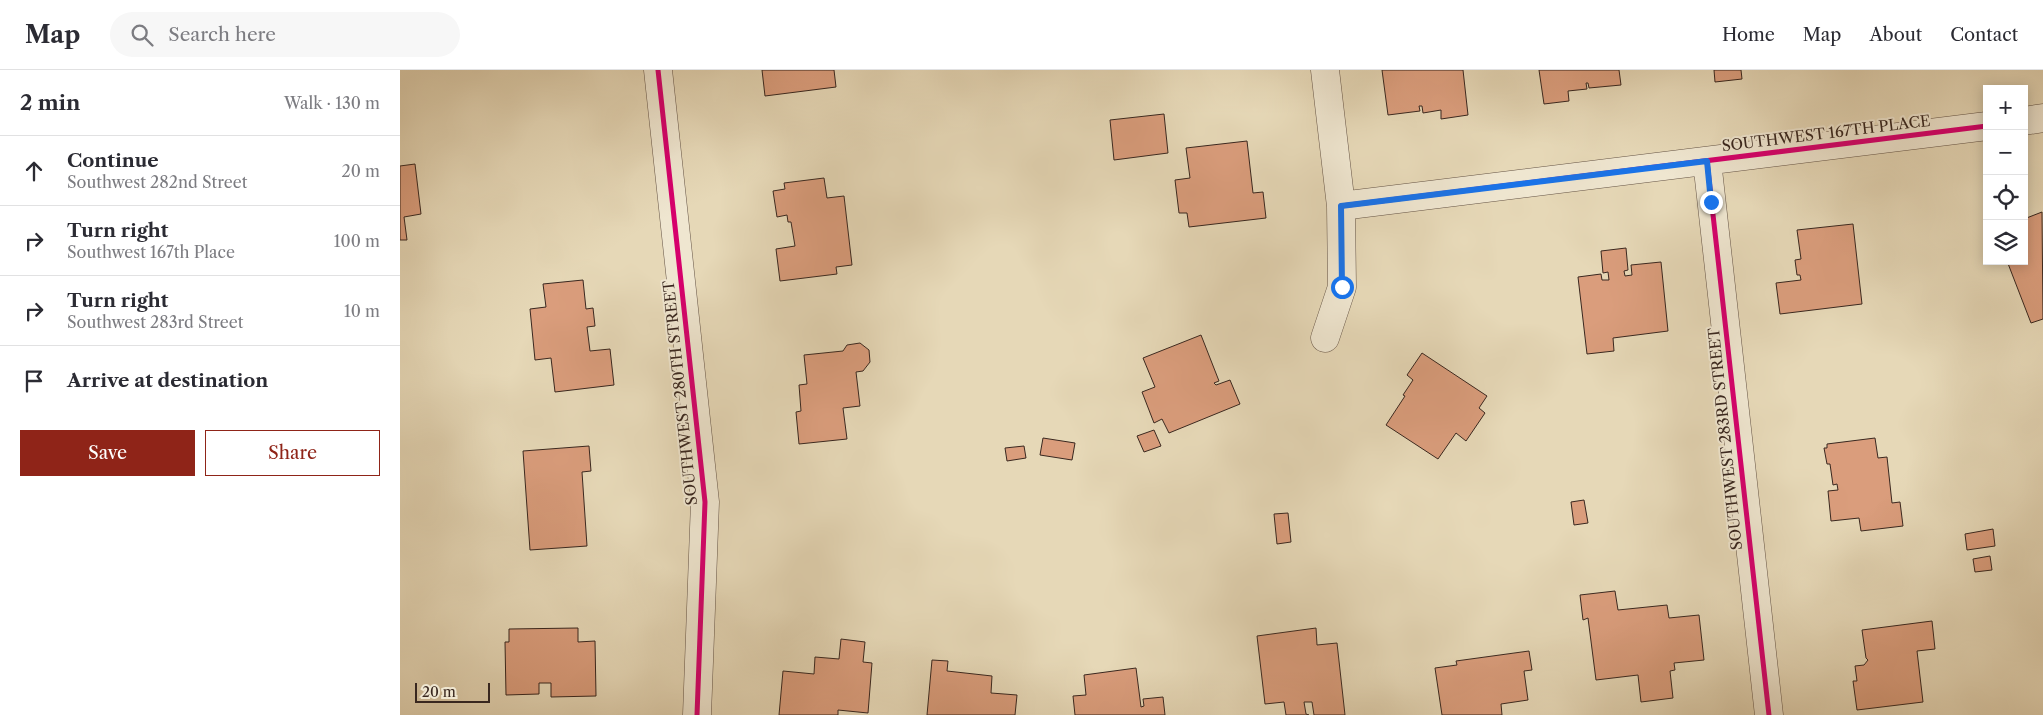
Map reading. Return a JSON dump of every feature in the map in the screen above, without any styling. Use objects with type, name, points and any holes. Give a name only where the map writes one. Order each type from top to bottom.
[{"type":"street","name":"SOUTHWEST 280TH STREET","points":[[658,70],[705,502],[697,715]]},
{"type":"street","points":[[1325,70],[1341,206],[1342,287],[1325,338]]},
{"type":"street","points":[[2028,120],[2043,118]]},
{"type":"street","name":"SOUTHWEST 167TH PLACE","points":[[1341,206],[1983,126]]},
{"type":"street","name":"SOUTHWEST 283RD STREET","points":[[1707,161],[1769,715]]},
{"type":"building","points":[[762,70],[834,70],[836,87],[765,96]]},
{"type":"building","points":[[1382,70],[1463,70],[1468,115],[1441,119],[1441,110],[1423,113],[1422,106],[1419,106],[1420,111],[1388,115]]},
{"type":"building","points":[[1539,70],[1619,70],[1621,85],[1589,88],[1588,83],[1586,83],[1587,89],[1568,91],[1569,101],[1544,104]]},
{"type":"building","points":[[1714,70],[1741,70],[1742,79],[1715,82]]},
{"type":"building","points":[[1164,114],[1168,153],[1114,160],[1110,120]]},
{"type":"building","points":[[1247,141],[1253,193],[1263,192],[1266,218],[1189,227],[1187,213],[1179,213],[1175,180],[1190,178],[1186,148]]},
{"type":"building","points":[[415,164],[421,214],[404,217],[407,240],[400,240],[400,166]]},
{"type":"building","points":[[824,178],[827,198],[844,196],[852,265],[836,267],[837,274],[780,281],[776,249],[795,246],[791,222],[788,222],[787,215],[777,217],[773,191],[785,189],[784,183]]},
{"type":"building","points":[[2042,212],[2043,319],[2031,323],[2009,265],[2028,265],[2028,217]]},
{"type":"building","points":[[1853,224],[1862,304],[1780,314],[1776,283],[1801,280],[1800,275],[1797,275],[1795,260],[1801,259],[1797,230]]},
{"type":"building","points":[[1626,248],[1628,270],[1624,271],[1625,276],[1632,275],[1631,265],[1661,262],[1668,331],[1613,338],[1614,351],[1587,354],[1578,277],[1601,274],[1602,280],[1609,280],[1608,272],[1603,273],[1601,251]]},
{"type":"building","points":[[583,280],[586,309],[593,308],[595,326],[587,327],[590,351],[610,349],[614,385],[555,392],[551,358],[535,360],[530,309],[546,307],[543,284]]},
{"type":"building","points":[[1201,335],[1219,381],[1214,383],[1216,385],[1230,380],[1240,404],[1169,433],[1162,419],[1154,423],[1142,392],[1155,387],[1143,358]]},
{"type":"building","points":[[860,343],[869,350],[870,362],[863,371],[856,372],[860,406],[843,408],[847,439],[799,444],[796,412],[801,411],[799,385],[807,384],[804,355],[843,351],[847,345]]},
{"type":"building","points":[[1422,353],[1487,396],[1479,408],[1485,413],[1466,441],[1456,433],[1438,459],[1386,425],[1413,380],[1407,375]]},
{"type":"building","points":[[1154,430],[1161,446],[1144,452],[1137,436]]},
{"type":"building","points":[[1043,438],[1075,443],[1072,460],[1040,455]]},
{"type":"building","points":[[1875,438],[1878,458],[1887,457],[1892,503],[1900,502],[1903,526],[1861,531],[1859,518],[1831,521],[1828,491],[1838,490],[1837,484],[1833,485],[1830,464],[1827,464],[1824,448],[1827,448],[1827,444]]},
{"type":"building","points":[[589,446],[591,471],[582,472],[587,546],[530,550],[523,451]]},
{"type":"building","points":[[1024,446],[1026,458],[1007,461],[1005,448]]},
{"type":"building","points":[[1584,500],[1588,523],[1574,525],[1571,502]]},
{"type":"building","points":[[1288,513],[1291,542],[1277,544],[1274,514]]},
{"type":"building","points":[[1993,529],[1995,546],[1967,550],[1965,534]]},
{"type":"building","points":[[1990,556],[1992,570],[1975,572],[1973,559]]},
{"type":"building","points":[[1615,591],[1618,610],[1667,605],[1669,618],[1699,615],[1704,660],[1674,663],[1675,670],[1670,671],[1673,698],[1641,702],[1638,675],[1596,680],[1588,618],[1583,620],[1580,595]]},
{"type":"building","points":[[1932,621],[1935,649],[1917,651],[1923,702],[1857,710],[1853,681],[1857,681],[1855,666],[1864,665],[1868,660],[1866,658],[1862,630]]},
{"type":"building","points":[[578,628],[578,642],[595,641],[596,696],[551,697],[551,683],[539,683],[539,694],[506,695],[505,642],[509,642],[509,629]]},
{"type":"building","points":[[1316,628],[1317,645],[1337,643],[1345,715],[1314,715],[1312,702],[1304,702],[1306,714],[1309,715],[1286,715],[1284,702],[1265,704],[1257,636]]},
{"type":"building","points":[[841,639],[865,642],[863,662],[872,663],[868,713],[838,710],[838,715],[779,715],[783,671],[814,674],[815,657],[839,659]]},
{"type":"building","points":[[1529,651],[1532,670],[1524,671],[1528,700],[1501,704],[1502,715],[1442,715],[1435,668],[1457,665],[1456,661]]},
{"type":"building","points":[[932,660],[948,661],[947,671],[992,676],[991,693],[1017,695],[1015,715],[927,715]]},
{"type":"building","points":[[1136,668],[1141,707],[1144,706],[1143,699],[1163,697],[1165,715],[1075,715],[1073,696],[1086,695],[1084,675]]},
{"type":"cycle path","points":[[658,70],[705,502],[697,715]]},
{"type":"cycle path","points":[[1341,206],[1983,126]]},
{"type":"cycle path","points":[[1707,161],[1769,715]]},
{"type":"route","points":[[1342,287],[1341,206],[1707,161],[1711,202]]}]
